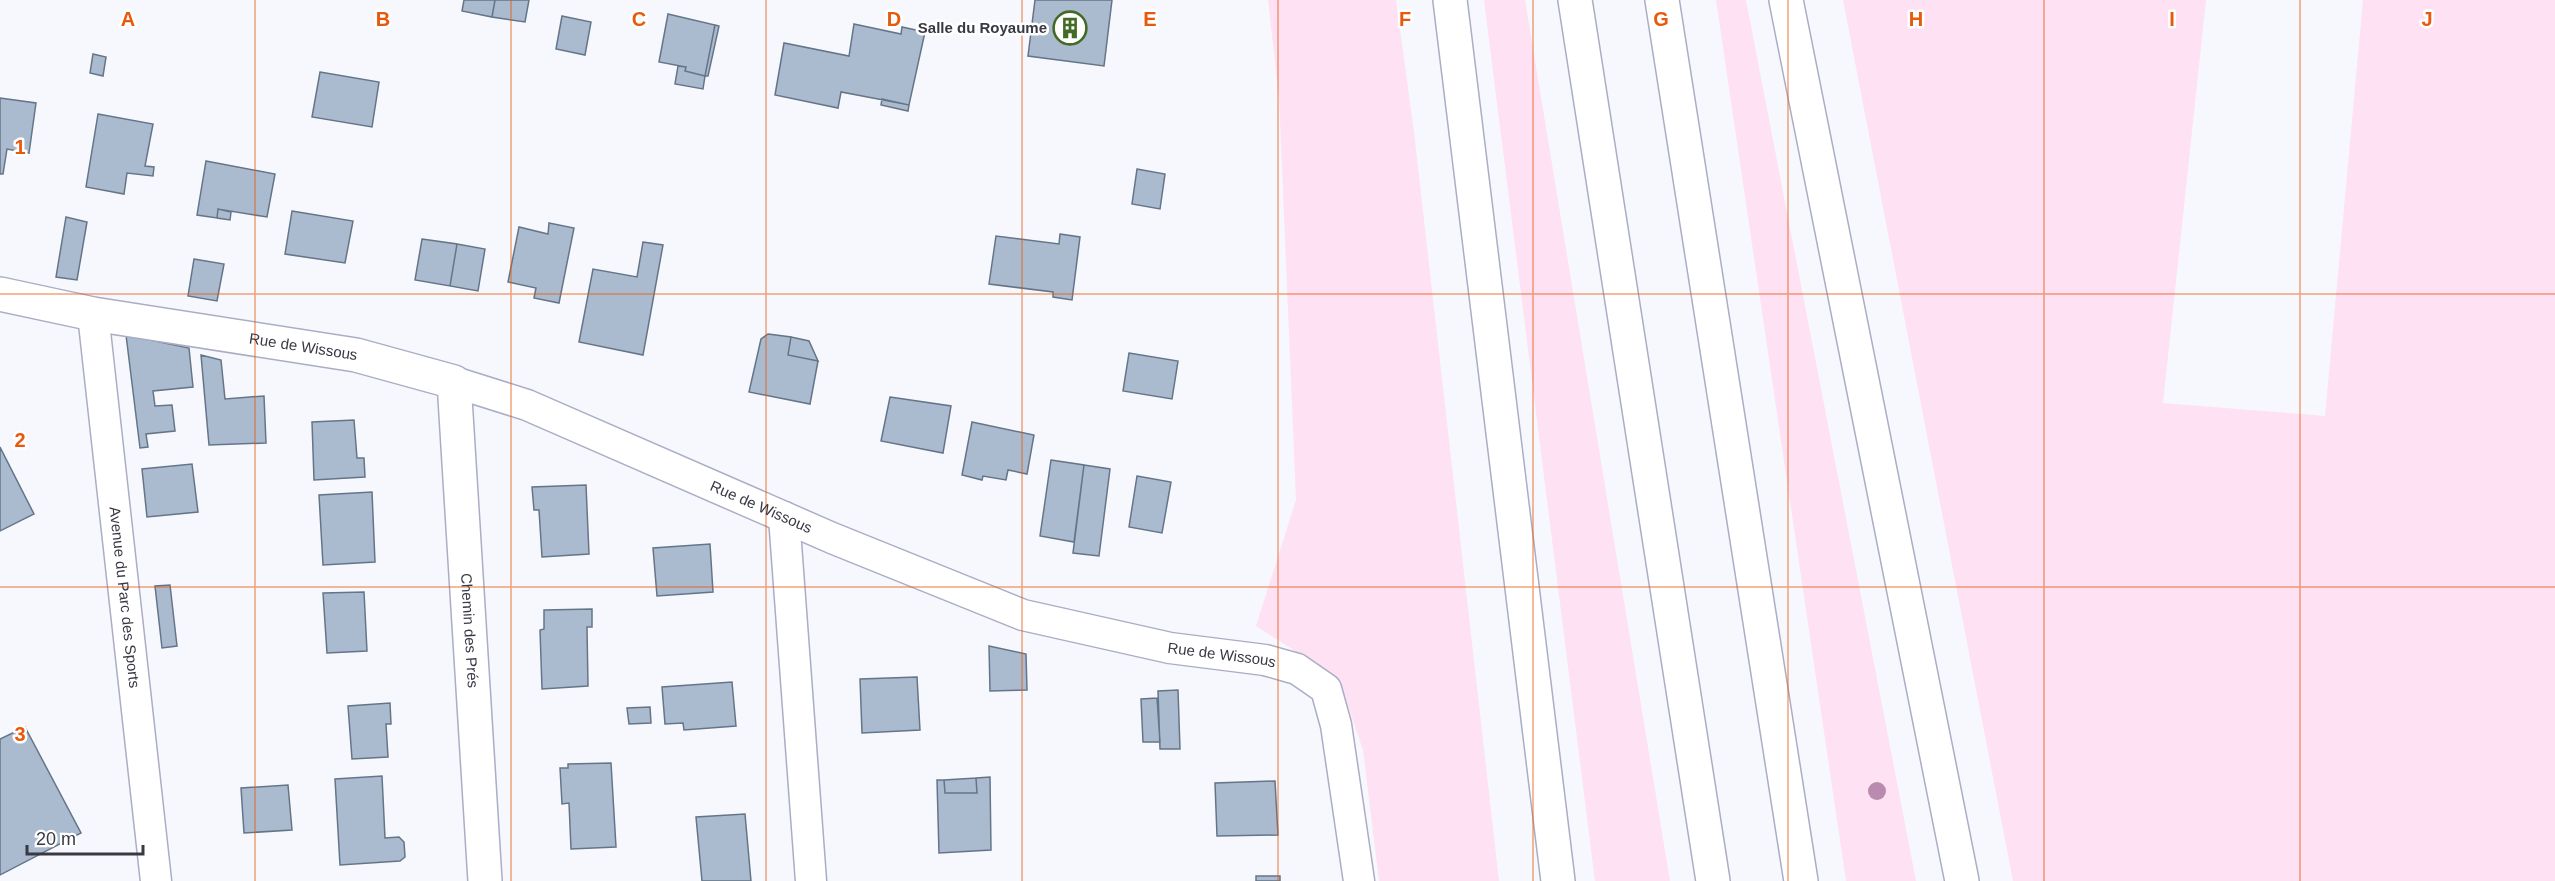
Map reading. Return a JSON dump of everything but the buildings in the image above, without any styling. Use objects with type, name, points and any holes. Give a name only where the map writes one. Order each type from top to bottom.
[{"type":"main road","points":[[1450,0],[1558,881]]},
{"type":"main road","points":[[1575,0],[1713,881]]},
{"type":"main road","points":[[1662,0],[1801,881]]},
{"type":"main road","points":[[1786,0],[1962,881]]},
{"type":"main road","name":"Rue de Wissous","points":[[0,294],[93,314],[356,355],[454,382]]},
{"type":"main road","name":"Chemin des Prés","points":[[454,382],[485,881]]},
{"type":"street","name":"Avenue du Parc des Sports","points":[[93,314],[156,881]]},
{"type":"street","name":"Rue de Wissous","points":[[454,382],[527,405],[784,517],[1023,615],[1170,648],[1264,660],[1297,669],[1326,689],[1336,725],[1359,881]]},
{"type":"street","points":[[784,517],[811,881]]},
{"type":"shaded area","points":[[1268,0],[1396,0],[1414,132],[1499,881],[1379,881],[1363,750],[1339,679],[1256,626],[1296,500],[1279,97]]},
{"type":"shaded area","points":[[1484,0],[1525,0],[1670,881],[1595,881]]},
{"type":"shaded area","points":[[1716,0],[1746,0],[1916,881],[1846,881]]},
{"type":"shaded area","points":[[1843,0],[2206,0],[2163,403],[2325,416],[2363,0],[2555,0],[2555,881],[2013,881]]},
{"type":"place","name":"Salle du Royaume","points":[[1070,28]]}]
